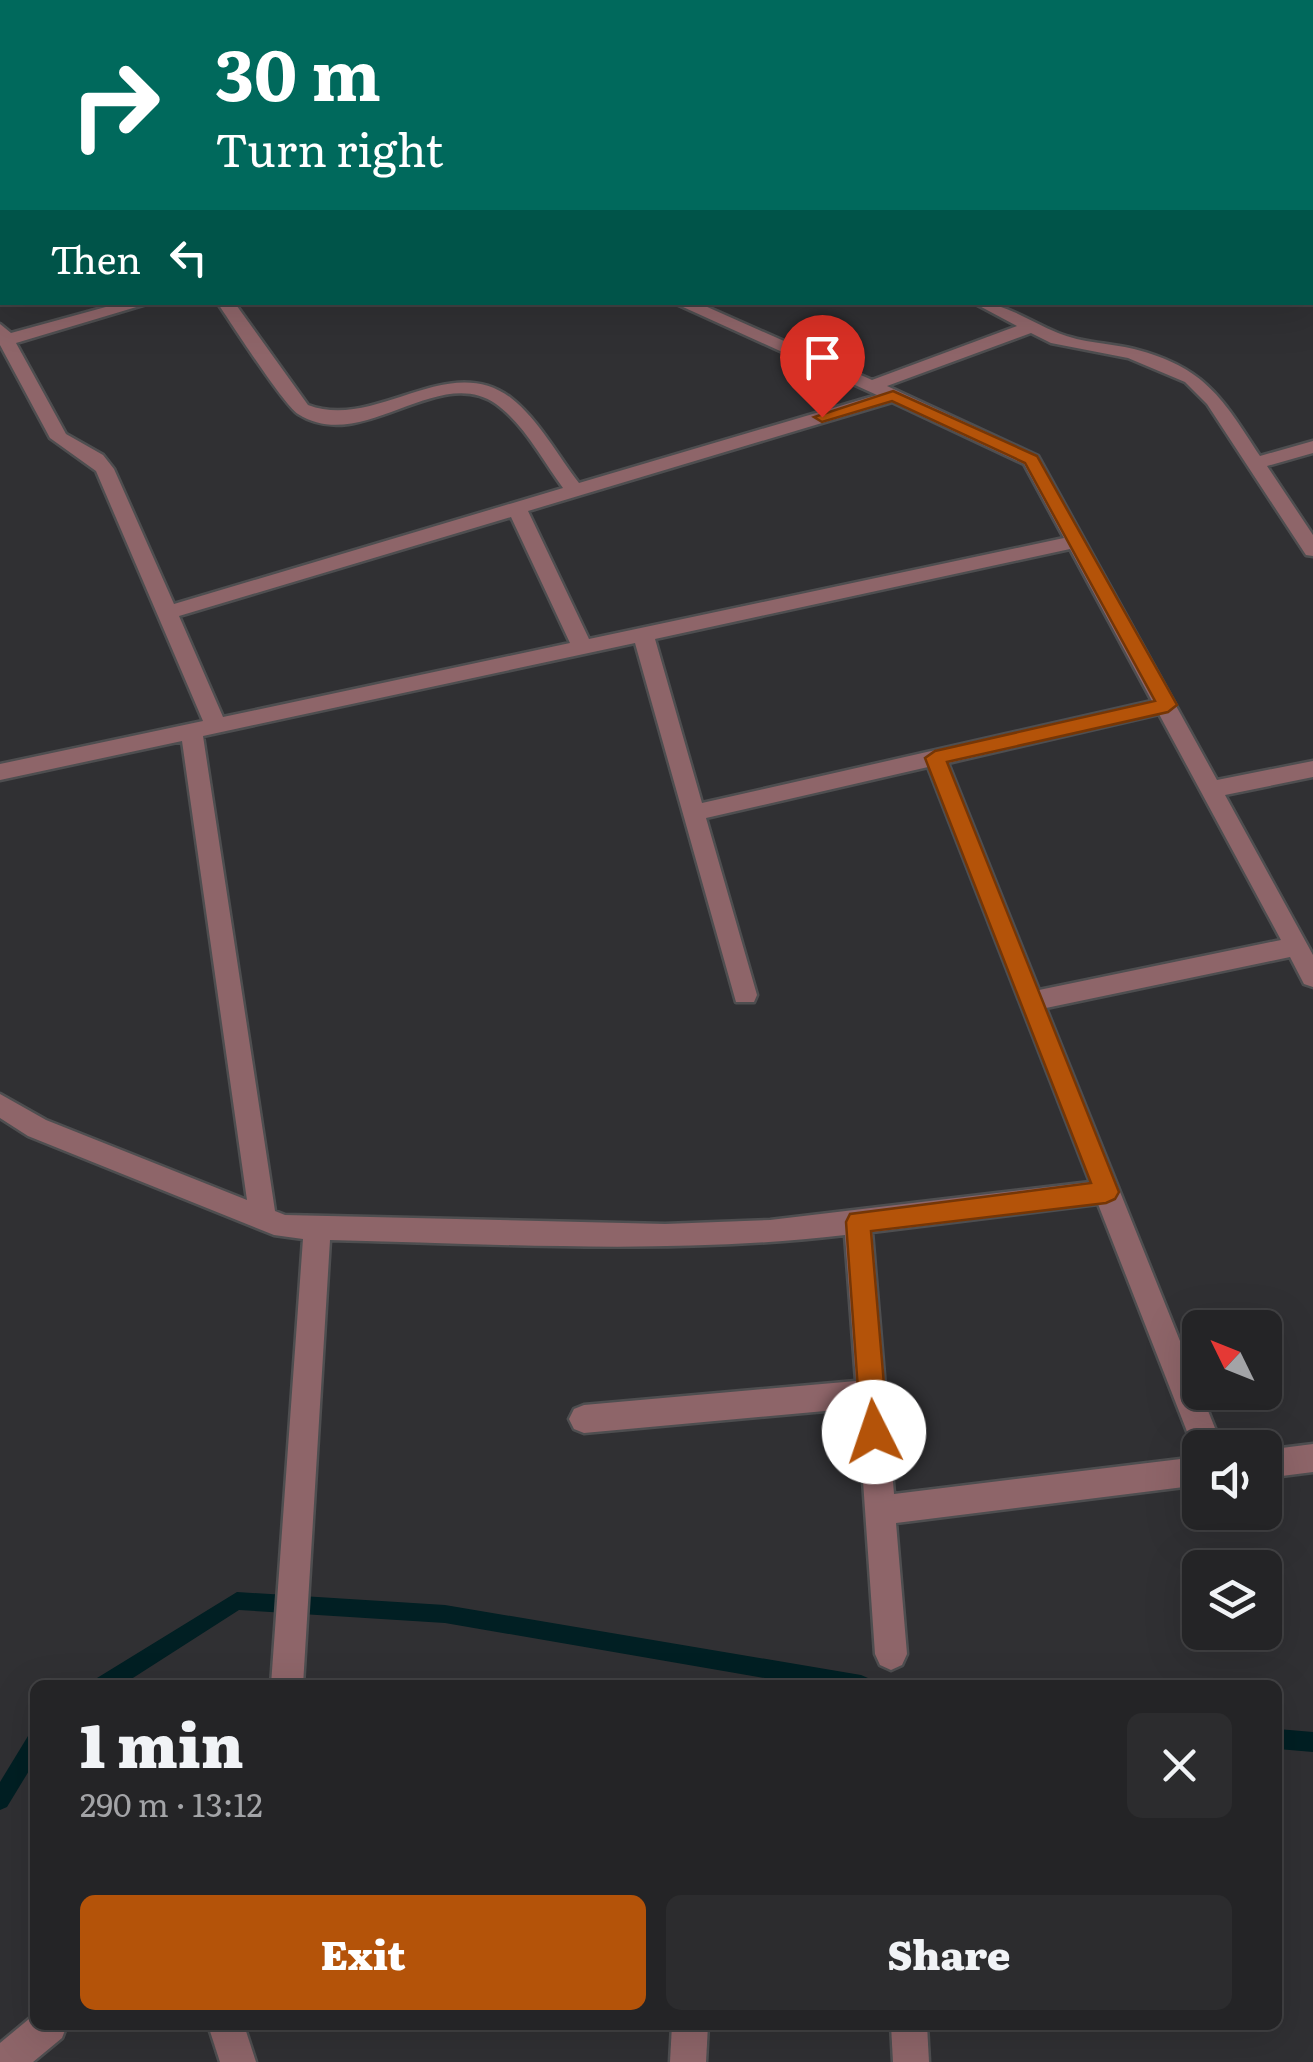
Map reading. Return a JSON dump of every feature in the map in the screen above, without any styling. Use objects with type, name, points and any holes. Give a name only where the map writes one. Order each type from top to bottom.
[{"type":"street","points":[[132,305],[3,335],[59,438],[96,459],[105,469],[216,726]]},
{"type":"street","points":[[227,305],[302,409],[312,416],[360,417],[451,389],[472,388],[504,402],[574,491]]},
{"type":"street","points":[[687,305],[1031,460],[1313,977]]},
{"type":"street","points":[[986,305],[1028,328],[1133,354],[1190,378],[1214,400],[1313,550]]},
{"type":"street","points":[[872,386],[1028,328]]},
{"type":"street","points":[[167,613],[893,396]]},
{"type":"street","points":[[1256,463],[1313,447]]},
{"type":"street","points":[[517,508],[582,648]]},
{"type":"street","points":[[0,772],[1078,541]]},
{"type":"street","points":[[643,634],[745,995]]},
{"type":"street","points":[[693,813],[1168,705]]},
{"type":"street","points":[[191,732],[263,1218]]},
{"type":"street","points":[[935,758],[1201,1430]]},
{"type":"street","points":[[1213,789],[1313,769]]},
{"type":"street","points":[[1031,1001],[1296,946]]},
{"type":"street","points":[[0,1105],[37,1128],[284,1227],[665,1236],[770,1232],[1106,1192]]},
{"type":"street","points":[[858,1222],[891,1654]]},
{"type":"street","points":[[287,1680],[317,1227]]},
{"type":"street","points":[[584,1419],[872,1393]]},
{"type":"street","points":[[1282,1462],[1313,1458]]},
{"type":"street","points":[[880,1510],[1182,1473]]},
{"type":"street","points":[[5,2062],[42,2030]]},
{"type":"street","points":[[228,2030],[238,2062]]},
{"type":"street","points":[[688,2062],[690,2030]]},
{"type":"street","points":[[909,2030],[911,2062]]},
{"type":"waterway","points":[[112,1680],[237,1601],[445,1614],[832,1680]]},
{"type":"waterway","points":[[1282,1739],[1313,1742]]},
{"type":"waterway","points":[[0,1800],[30,1751]]},
{"type":"route","points":[[822,417],[893,396],[1015,449],[1031,460],[1168,705],[935,758],[1106,1192],[858,1222],[874,1432]]}]
